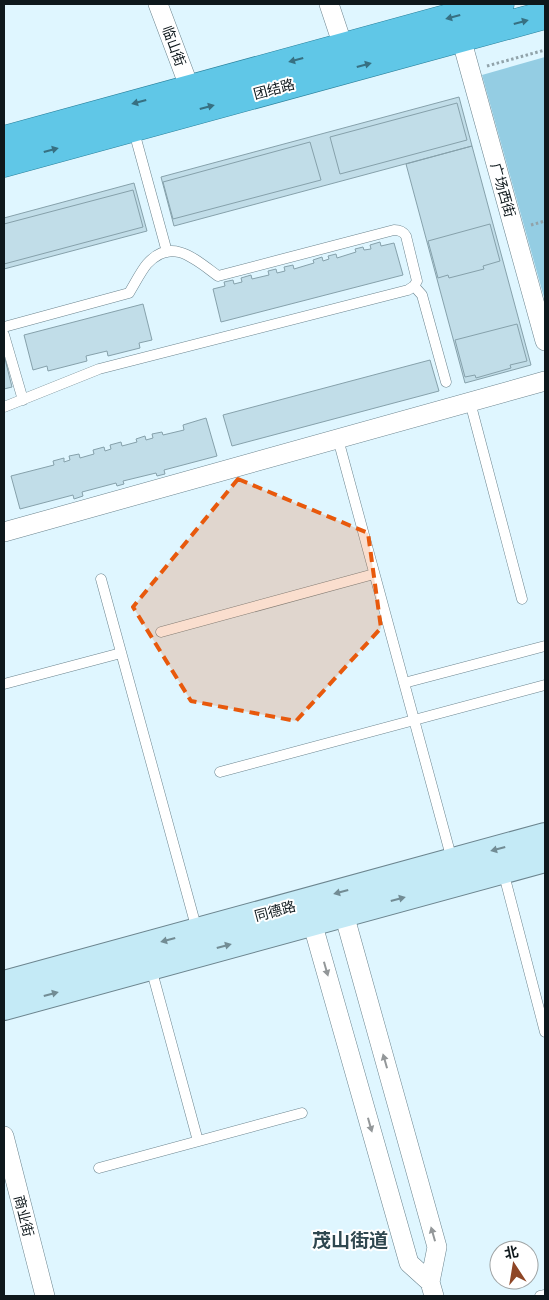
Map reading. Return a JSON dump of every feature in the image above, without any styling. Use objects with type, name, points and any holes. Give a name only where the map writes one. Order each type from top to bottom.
[{"type":"highway","name":"团结路","points":[[4,140],[500,4]]},
{"type":"highway","name":"团结路","points":[[4,163],[545,15]]},
{"type":"main road","name":"同德路","points":[[4,984],[545,836]]},
{"type":"main road","name":"同德路","points":[[4,1007],[545,859]]},
{"type":"street","name":"临山街","points":[[158,4],[190,89]]},
{"type":"street","points":[[329,4],[344,46]]},
{"type":"street","name":"广场西街","points":[[461,38],[545,341]]},
{"type":"street","points":[[4,532],[545,381]]},
{"type":"street","points":[[344,914],[437,1247],[432,1289]]},
{"type":"street","points":[[312,922],[409,1263],[432,1289]]},
{"type":"street","name":"商业街","points":[[4,1136],[45,1296]]},
{"type":"lane","points":[[134,128],[168,252]]},
{"type":"lane","points":[[4,328],[129,293],[147,264],[161,253],[173,251],[190,255],[218,276],[398,230],[406,236],[417,281],[408,290],[99,369],[4,407]]},
{"type":"lane","points":[[414,286],[422,295],[446,382]]},
{"type":"lane","points":[[4,335],[23,400]]},
{"type":"lane","points":[[470,402],[522,599]]},
{"type":"lane","points":[[338,439],[453,862]]},
{"type":"lane","points":[[160,632],[374,574]]},
{"type":"lane","points":[[101,579],[197,932]]},
{"type":"lane","points":[[404,683],[545,646]]},
{"type":"lane","points":[[4,684],[121,653]]},
{"type":"lane","points":[[220,772],[545,685]]},
{"type":"lane","points":[[503,870],[545,1032]]},
{"type":"lane","points":[[150,966],[198,1141]]},
{"type":"lane","points":[[99,1168],[302,1113]]},
{"type":"lane","points":[[540,1296],[545,1295]]},
{"type":"path","points":[[470,71],[545,50]]},
{"type":"highlighted area","points":[[238,479],[368,533],[381,628],[296,721],[191,701],[133,607]]},
{"type":"shaded area","points":[[545,57],[545,301],[482,75]]},
{"type":"building","points":[[459,97],[472,146],[174,226],[161,177]]},
{"type":"building","points":[[457,103],[467,140],[340,174],[330,137]]},
{"type":"building","points":[[310,142],[321,180],[173,219],[163,182]]},
{"type":"building","points":[[472,146],[531,365],[465,383],[406,164]]},
{"type":"building","points":[[134,183],[147,231],[4,269],[4,218]]},
{"type":"building","points":[[133,190],[143,227],[4,264],[4,224]]},
{"type":"building","points":[[490,224],[500,261],[483,266],[484,269],[449,278],[448,275],[438,278],[428,241]]},
{"type":"building","points":[[380,242],[381,246],[394,243],[403,275],[221,322],[213,289],[225,286],[224,282],[233,280],[234,284],[242,282],[241,278],[251,275],[252,279],[269,275],[268,271],[276,269],[277,273],[285,271],[284,267],[293,265],[294,269],[314,263],[313,260],[322,257],[323,261],[329,259],[328,256],[336,254],[337,258],[356,252],[355,249],[363,247],[364,250],[371,249],[370,245]]},
{"type":"building","points":[[143,304],[152,340],[139,343],[140,348],[108,356],[107,351],[86,356],[87,361],[48,371],[47,366],[33,370],[24,335]]},
{"type":"building","points":[[517,324],[527,361],[510,365],[511,368],[476,378],[475,375],[465,377],[455,340]]},
{"type":"building","points":[[4,355],[12,387],[4,389]]},
{"type":"building","points":[[430,360],[439,391],[232,446],[223,415]]},
{"type":"building","points":[[206,418],[217,456],[164,470],[165,474],[157,476],[156,473],[123,481],[124,484],[117,486],[116,483],[82,492],[83,496],[74,499],[73,495],[20,509],[11,476],[54,465],[53,461],[64,458],[64,462],[70,460],[69,456],[79,454],[80,458],[94,454],[93,450],[104,447],[105,451],[111,449],[110,445],[121,442],[122,446],[137,442],[136,439],[145,436],[146,440],[153,438],[152,434],[162,432],[163,435],[184,430],[183,425]]},
{"type":"district","name":"茂山街道","points":[[350,1240]]}]
